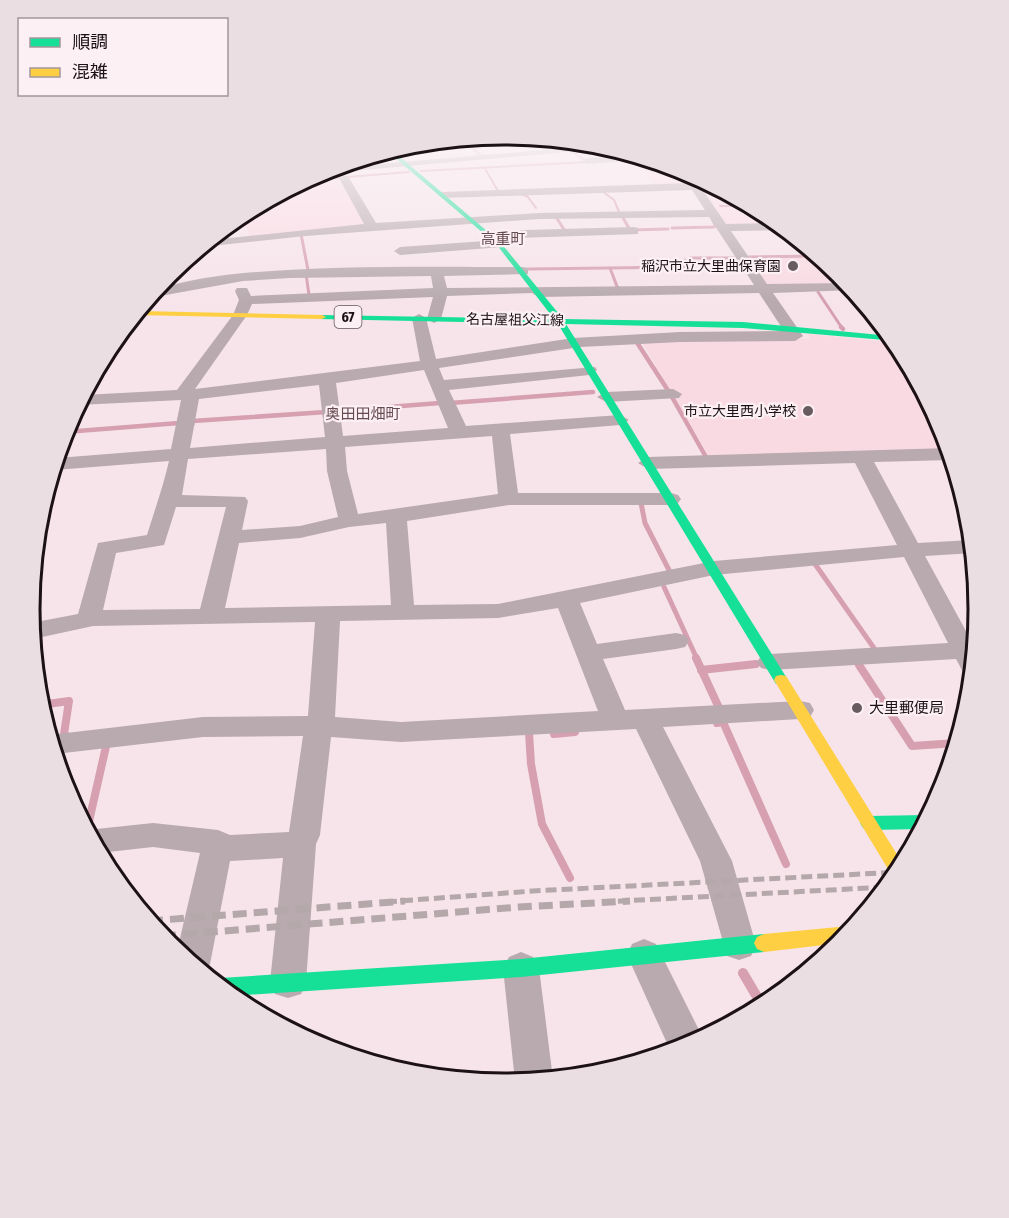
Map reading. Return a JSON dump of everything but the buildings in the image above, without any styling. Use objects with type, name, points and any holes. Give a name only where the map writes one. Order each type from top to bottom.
[{"type":"main road","points":[[435,189],[494,239],[523,271],[560,321],[714,568],[893,863]]},
{"type":"main road","name":"名古屋祖父江線","points":[[147,313],[789,328],[880,338]]},
{"type":"main road","points":[[869,823],[916,822]]},
{"type":"main road","points":[[234,986],[521,968],[834,935]]},
{"type":"street","points":[[350,189],[372,227]]},
{"type":"street","points":[[222,241],[372,227],[578,215],[650,201],[686,189]]},
{"type":"street","points":[[90,400],[136,399],[326,379],[573,343],[680,337],[795,336],[720,229],[713,213],[697,189]]},
{"type":"street","points":[[443,195],[564,191],[650,201],[713,213]]},
{"type":"street","points":[[564,191],[578,215]]},
{"type":"street","points":[[497,192],[513,217]]},
{"type":"street","points":[[386,226],[390,238],[410,262],[410,272]]},
{"type":"street","points":[[720,229],[768,227]]},
{"type":"street","points":[[400,251],[494,239],[648,231]]},
{"type":"street","points":[[264,236],[268,264]]},
{"type":"street","points":[[214,248],[224,272],[246,300]]},
{"type":"street","points":[[168,290],[224,272],[268,264],[323,271],[437,274],[523,271]]},
{"type":"street","points":[[437,274],[441,292],[426,318],[421,338],[459,432]]},
{"type":"street","points":[[246,300],[441,292],[839,287]]},
{"type":"street","points":[[89,618],[106,548],[156,540],[167,504],[171,501],[180,453],[186,394],[240,315],[246,300]]},
{"type":"street","points":[[439,386],[590,370]]},
{"type":"street","points":[[326,379],[331,398],[333,441],[349,521]]},
{"type":"street","points":[[606,397],[673,394]]},
{"type":"street","points":[[64,463],[620,420]]},
{"type":"street","points":[[500,429],[509,499]]},
{"type":"street","points":[[648,463],[942,454]]},
{"type":"street","points":[[861,455],[967,650]]},
{"type":"street","points":[[229,537],[300,532],[349,521],[509,499],[671,499]]},
{"type":"street","points":[[171,501],[238,501],[212,615]]},
{"type":"street","points":[[396,516],[403,612]]},
{"type":"street","points":[[41,629],[77,623],[89,618],[498,611],[714,568],[911,550],[965,547]]},
{"type":"street","points":[[566,599],[588,653],[716,861],[739,945]]},
{"type":"street","points":[[288,982],[300,844],[304,835],[319,726],[328,613]]},
{"type":"street","points":[[588,653],[676,641]]},
{"type":"street","points":[[770,662],[966,656]]},
{"type":"street","points":[[60,743],[203,727],[319,726],[402,732],[469,726],[630,721],[800,710]]},
{"type":"street","points":[[102,840],[153,835],[218,843],[194,954]]},
{"type":"street","points":[[217,849],[300,844]]},
{"type":"street","points":[[644,955],[684,1037]]},
{"type":"street","points":[[521,968],[533,1072]]},
{"type":"shaded area","points":[[308,189],[346,189],[366,227],[250,237],[246,226],[242,226]]},
{"type":"shaded area","points":[[700,189],[733,205],[712,206]]},
{"type":"shaded area","points":[[735,206],[768,227],[727,227],[713,207]]},
{"type":"shaded area","name":"稲沢市立大里曲保育園","points":[[807,257],[838,286],[769,287],[749,259]]},
{"type":"shaded area","name":"市立大里西小学校","points":[[808,334],[883,342],[921,404],[941,451],[709,456],[640,339],[811,339]]},
{"type":"waterway","points":[[602,191],[614,200],[620,214]]},
{"type":"waterway","points":[[520,193],[528,197],[536,208]]},
{"type":"waterway","points":[[720,206],[734,206]]},
{"type":"waterway","points":[[622,216],[630,230],[668,229]]},
{"type":"waterway","points":[[556,217],[565,231]]},
{"type":"waterway","points":[[672,228],[713,227],[716,226],[713,221]]},
{"type":"waterway","points":[[301,234],[308,270]]},
{"type":"waterway","points":[[749,257],[805,256]]},
{"type":"waterway","points":[[690,258],[738,258]]},
{"type":"waterway","points":[[528,269],[688,267],[685,260]]},
{"type":"waterway","points":[[610,268],[618,289]]},
{"type":"waterway","points":[[306,274],[309,295]]},
{"type":"waterway","points":[[818,292],[842,328]]},
{"type":"waterway","points":[[636,341],[669,392],[665,392]]},
{"type":"waterway","points":[[450,403],[593,392]]},
{"type":"waterway","points":[[672,397],[706,457]]},
{"type":"waterway","points":[[337,411],[440,403]]},
{"type":"waterway","points":[[192,425],[193,421],[326,412]]},
{"type":"waterway","points":[[76,431],[179,423],[180,420]]},
{"type":"waterway","points":[[641,503],[645,523],[670,572]]},
{"type":"waterway","points":[[815,564],[876,651]]},
{"type":"waterway","points":[[664,587],[697,659]]},
{"type":"waterway","points":[[696,658],[702,670]]},
{"type":"waterway","points":[[702,670],[756,664]]},
{"type":"waterway","points":[[859,665],[912,746],[948,744]]},
{"type":"waterway","points":[[702,670],[720,710]]},
{"type":"waterway","points":[[50,704],[69,701],[64,734],[68,737]]},
{"type":"waterway","points":[[717,723],[723,722],[786,864]]},
{"type":"waterway","points":[[554,734],[575,732]]},
{"type":"waterway","points":[[529,733],[531,764],[542,824],[570,878]]},
{"type":"waterway","points":[[90,817],[107,742]]},
{"type":"waterway","points":[[743,973],[758,998]]},
{"type":"railway","points":[[386,902],[533,891],[886,873]]},
{"type":"railway","points":[[602,902],[875,888]]},
{"type":"railway","points":[[161,920],[405,901]]},
{"type":"railway","points":[[174,935],[519,907],[630,901]]},
{"type":"traffic: fast","points":[[434,189],[499,244],[560,321],[781,680]]},
{"type":"traffic: fast","points":[[322,317],[743,325],[881,338]]},
{"type":"traffic: fast","points":[[869,823],[916,822]]},
{"type":"traffic: fast","points":[[235,986],[521,968],[764,943]]},
{"type":"traffic: slow","points":[[147,313],[322,317]]},
{"type":"traffic: slow","points":[[781,680],[893,863]]},
{"type":"traffic: slow","points":[[764,943],[834,936]]},
{"type":"place","name":"稲沢市立大里曲保育園","points":[[793,266]]},
{"type":"place","name":"市立大里西小学校","points":[[808,411]]},
{"type":"place","name":"大里郵便局","points":[[857,708]]},
{"type":"district","name":"高重町","points":[[503,239]]},
{"type":"district","name":"奥田田畑町","points":[[363,414]]}]
